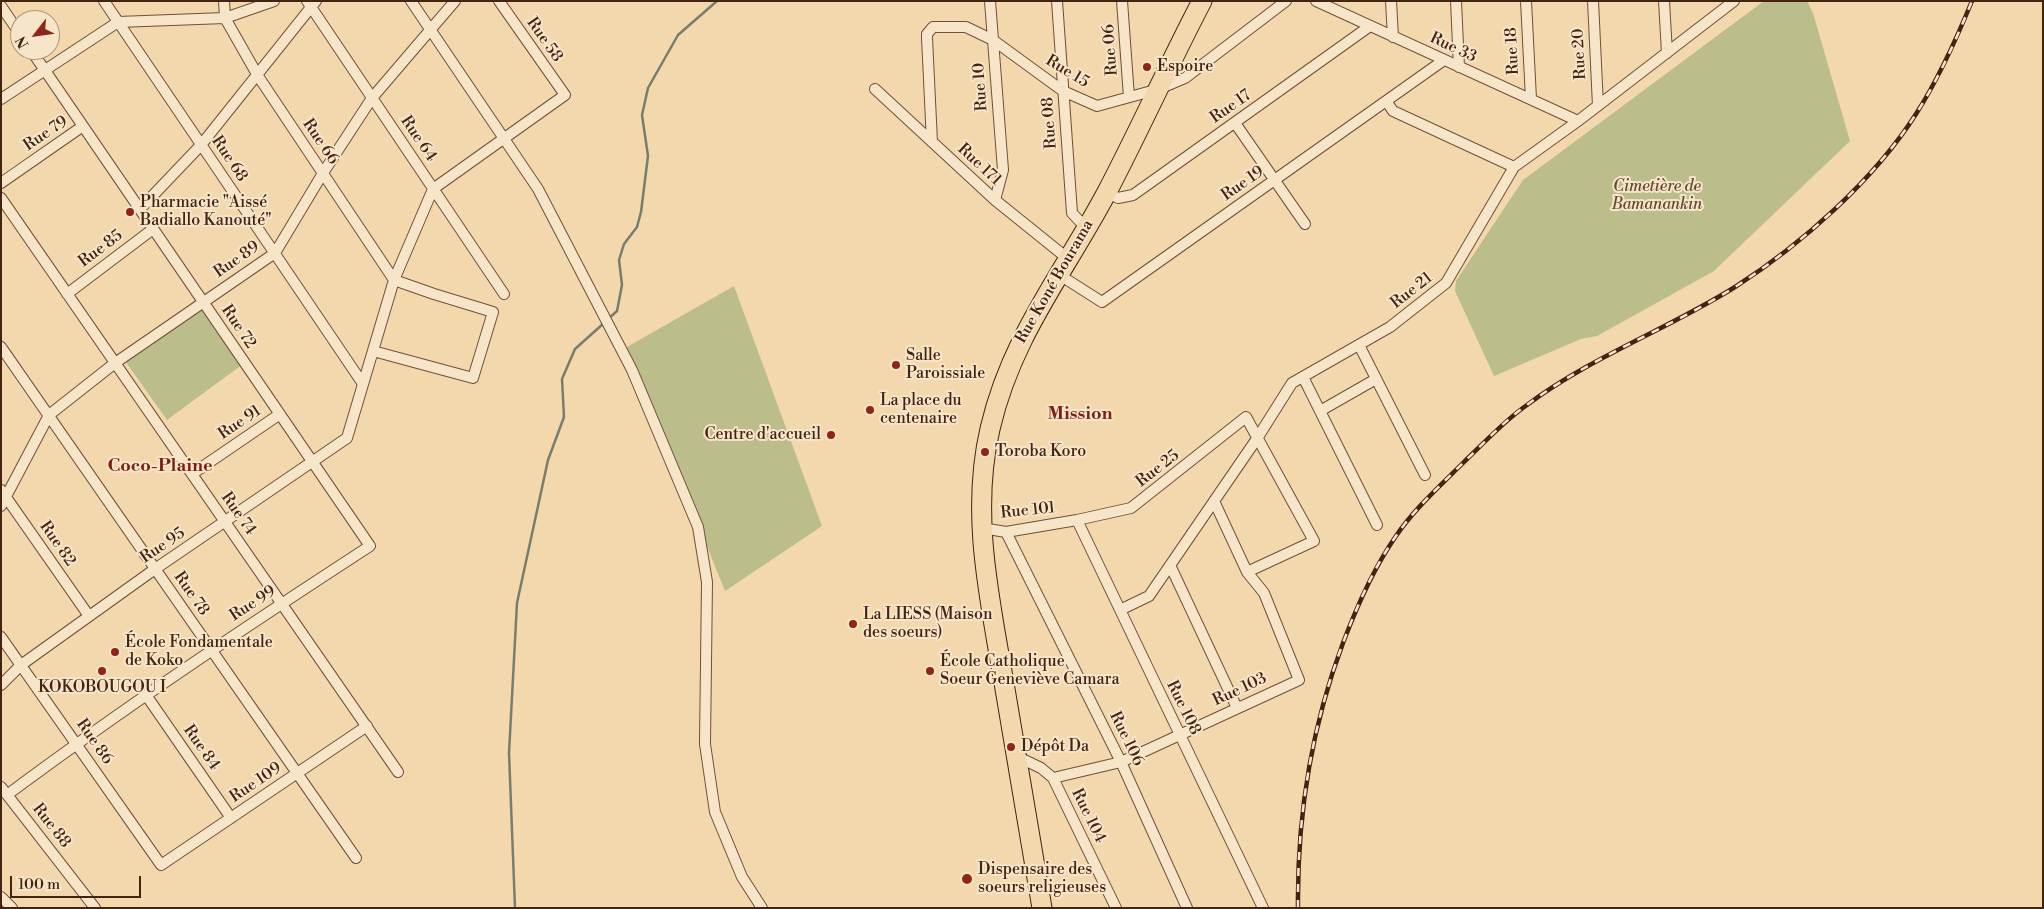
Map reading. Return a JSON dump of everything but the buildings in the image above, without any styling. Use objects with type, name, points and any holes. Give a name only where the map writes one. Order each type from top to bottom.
[{"type":"highway","name":"Rue Koné Bourama","points":[[1042,908],[988,585],[982,528],[982,486],[989,432],[998,399],[1031,319],[1106,192],[1202,1]]},
{"type":"street","name":"Rue 68","points":[[104,1],[364,384]]},
{"type":"street","points":[[224,1],[225,18]]},
{"type":"street","points":[[1,99],[118,22],[225,18],[274,1]]},
{"type":"street","points":[[411,1],[538,189],[632,370],[698,527],[707,582],[705,744],[714,812],[742,877],[762,908]]},
{"type":"street","name":"Rue 89","points":[[3,498],[49,416],[115,363],[275,253],[323,173],[372,98],[455,1]]},
{"type":"street","name":"Rue 58","points":[[499,1],[565,95],[504,138]]},
{"type":"street","name":"Rue 10","points":[[990,1],[1003,170],[1000,188],[995,200]]},
{"type":"street","name":"Rue 08","points":[[1056,1],[1072,213],[1086,228]]},
{"type":"street","name":"Rue 06","points":[[1122,1],[1130,97]]},
{"type":"street","name":"Rue 15","points":[[932,142],[927,34],[933,27],[966,27],[993,40],[1063,91],[1096,106],[1159,89],[1185,78],[1286,1]]},
{"type":"street","name":"Rue 33","points":[[1316,1],[1328,4],[1370,26],[1578,121]]},
{"type":"street","points":[[1392,1],[1394,37]]},
{"type":"street","points":[[1456,1],[1459,67]]},
{"type":"street","name":"Rue 18","points":[[1526,1],[1530,100]]},
{"type":"street","name":"Rue 20","points":[[1593,1],[1598,106]]},
{"type":"street","points":[[1664,1],[1667,53]]},
{"type":"street","points":[[140,209],[202,145],[258,76],[312,3]]},
{"type":"street","name":"Rue 64","points":[[312,3],[372,98],[504,294]]},
{"type":"street","name":"Rue 21","points":[[1120,610],[1149,596],[1258,437],[1292,383],[1390,327],[1446,283],[1514,167],[1598,106],[1730,3]]},
{"type":"street","points":[[1,6],[4,18]]},
{"type":"street","name":"Rue 66","points":[[225,18],[258,76],[394,280]]},
{"type":"street","name":"Rue 17","points":[[1106,192],[1118,198],[1133,195],[1370,26]]},
{"type":"street","name":"Rue 72","points":[[38,60],[370,546]]},
{"type":"street","name":"Rue 19","points":[[1063,266],[1102,302],[1444,60]]},
{"type":"street","name":"Rue 171","points":[[875,90],[995,200],[1063,266]]},
{"type":"street","points":[[1386,101],[1393,111],[1514,167]]},
{"type":"street","points":[[1235,122],[1305,224]]},
{"type":"street","name":"Rue 79","points":[[1,183],[83,126]]},
{"type":"street","points":[[364,384],[394,280],[433,189],[504,138]]},
{"type":"street","name":"Rue 74","points":[[1,198],[398,772]]},
{"type":"street","name":"Rue 85","points":[[67,294],[153,228]]},
{"type":"street","points":[[373,351],[473,378],[493,312],[394,280]]},
{"type":"street","points":[[1359,345],[1425,474]]},
{"type":"street","name":"Rue 78","points":[[1,347],[356,858]]},
{"type":"street","points":[[1303,377],[1377,525]]},
{"type":"street","points":[[1320,411],[1376,379]]},
{"type":"street","name":"Rue 95","points":[[1,685],[21,665],[89,616],[347,438],[364,384]]},
{"type":"street","name":"Rue 91","points":[[192,474],[280,414]]},
{"type":"street","name":"Rue 25","points":[[1077,520],[1131,508],[1246,417],[1258,437]]},
{"type":"street","points":[[1214,501],[1248,572],[1314,541],[1258,437]]},
{"type":"street","name":"Rue 82","points":[[3,498],[89,616]]},
{"type":"street","name":"Rue 101","points":[[982,528],[1006,532],[1077,520]]},
{"type":"street","name":"Rue 108","points":[[1077,520],[1263,908]]},
{"type":"street","name":"Rue 106","points":[[1006,532],[1121,762],[1187,908]]},
{"type":"street","name":"Rue 99","points":[[4,791],[211,650],[370,546]]},
{"type":"street","points":[[1170,564],[1237,708]]},
{"type":"street","name":"Rue 103","points":[[1053,778],[1121,762],[1298,680],[1264,592],[1248,572]]},
{"type":"street","name":"Rue 86","points":[[1,637],[162,865]]},
{"type":"street","name":"Rue 84","points":[[146,695],[231,818]]},
{"type":"street","name":"Rue 109","points":[[162,865],[367,726]]},
{"type":"street","name":"Rue 104","points":[[1016,756],[1041,768],[1053,778],[1116,908]]},
{"type":"street","name":"Rue 88","points":[[4,791],[95,908]]},
{"type":"street","points":[[1,897],[12,908]]},
{"type":"green space","name":"Cimetière de Bamanankin","points":[[1764,1],[1807,1],[1813,13],[1850,141],[1714,271],[1597,336],[1581,339],[1494,376],[1455,291],[1456,281],[1523,180]]},
{"type":"green space","points":[[734,286],[822,526],[725,591],[627,347]]},
{"type":"green space","points":[[199,303],[243,364],[167,420],[123,358]]},
{"type":"waterway","points":[[608,319],[617,311],[622,285],[619,260],[624,244],[637,227],[641,212],[648,156],[642,115],[648,88],[678,35],[717,1]]},
{"type":"waterway","points":[[515,908],[509,753],[517,603],[548,460],[564,417],[562,379],[575,349],[604,323]]},
{"type":"railway","points":[[1298,908],[1298,874],[1303,807],[1314,740],[1322,707],[1343,643],[1360,602],[1380,561],[1403,526],[1487,439],[1527,405],[1577,372],[1735,287],[1786,251],[1835,209],[1879,163],[1916,114],[1947,59],[1972,1]]},
{"type":"place","name":"Espoire","points":[[1147,67]]},
{"type":"place","name":"Pharmacie \"Aissé Badiallo Kanouté\"","points":[[130,212]]},
{"type":"place","name":"Salle Paroissiale","points":[[896,365]]},
{"type":"place","name":"La place du centenaire","points":[[870,410]]},
{"type":"place","name":"Centre d'accueil","points":[[831,435]]},
{"type":"place","name":"Toroba Koro","points":[[985,452]]},
{"type":"place","name":"La LIESS (Maison des soeurs)","points":[[853,624]]},
{"type":"place","name":"École Fondamentale de Koko","points":[[115,652]]},
{"type":"place","name":"KOKOBOUGOU I","points":[[102,671]]},
{"type":"place","name":"École Catholique Soeur Geneviève Camara","points":[[930,671]]},
{"type":"place","name":"Dépôt Da","points":[[1011,747]]},
{"type":"place","name":"Dispensaire des soeurs religieuses","points":[[967,879]]},
{"type":"district","name":"Mission","points":[[1080,415]]},
{"type":"district","name":"Coco-Plaine","points":[[160,467]]}]
